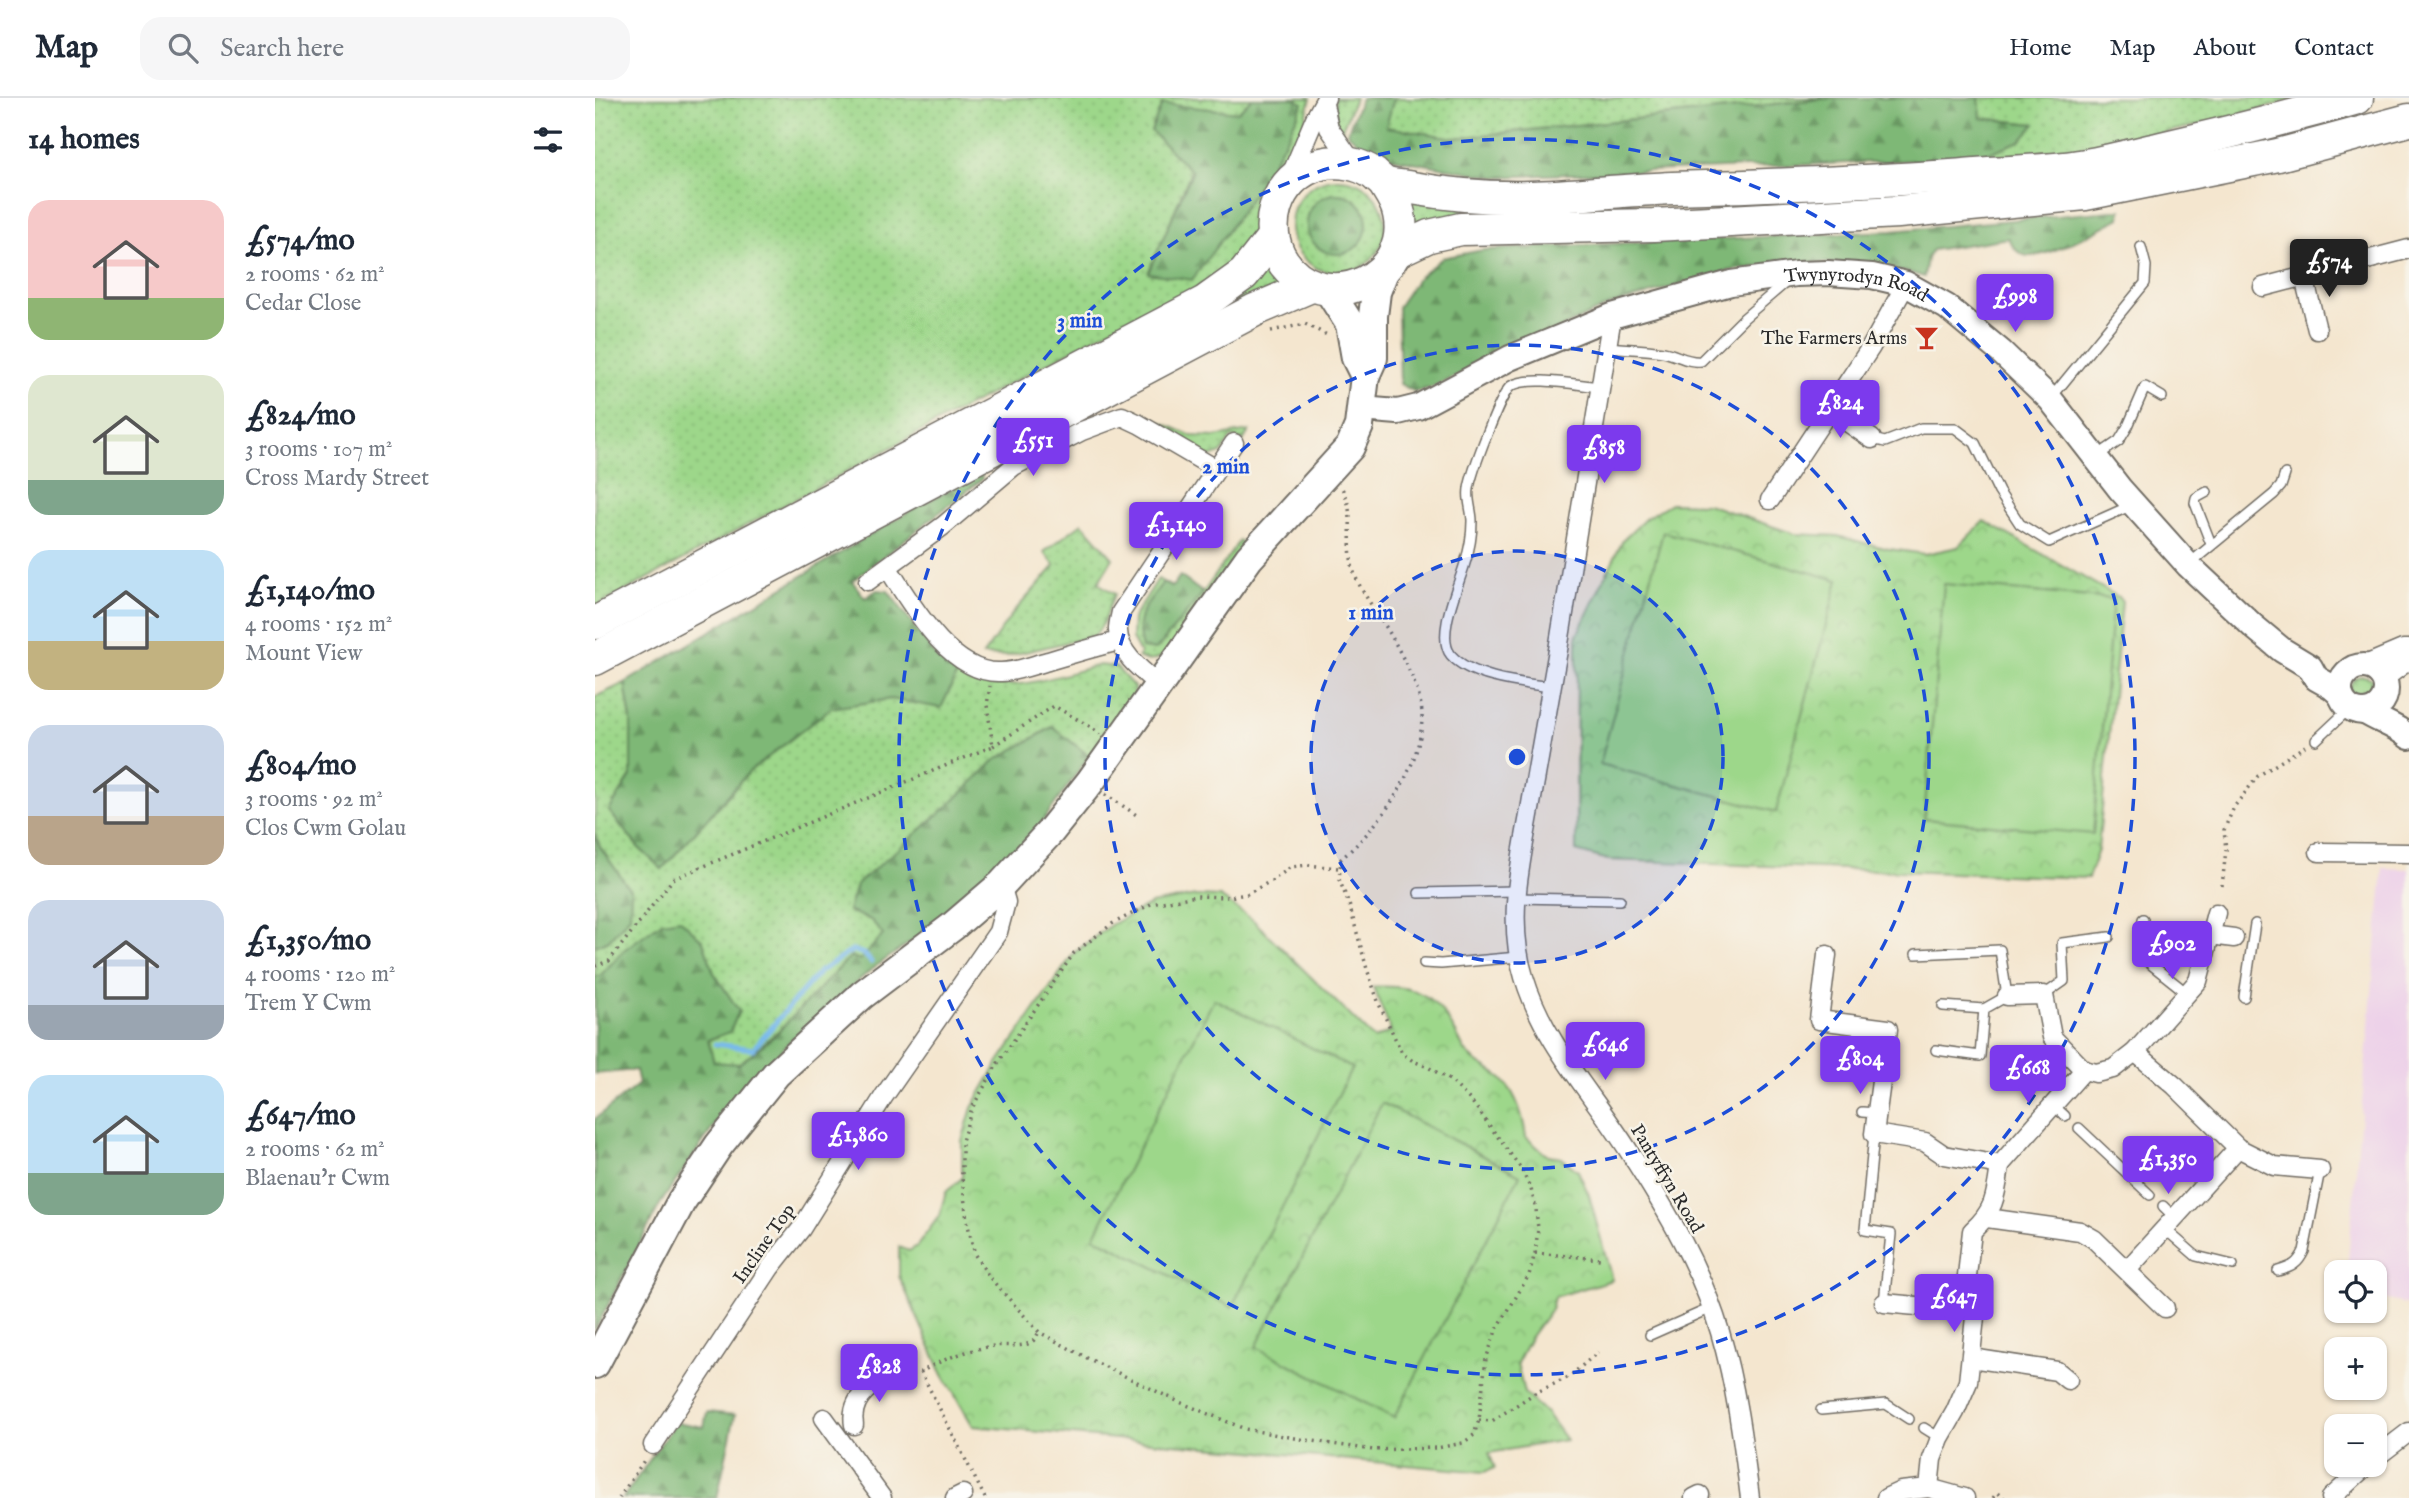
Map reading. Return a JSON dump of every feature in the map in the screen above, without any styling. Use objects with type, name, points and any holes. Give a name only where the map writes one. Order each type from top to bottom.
[{"type":"highway","points":[[1384,183],[1453,195],[1529,197],[1655,189],[1895,181],[2079,166],[2266,125],[2357,98]]},
{"type":"highway","points":[[595,659],[1255,310],[1320,288],[1350,289],[1369,282],[1390,260],[1429,236],[1461,229],[1654,225],[1898,212],[2085,194],[2278,155],[2409,120]]},
{"type":"highway","points":[[1320,288],[1297,278],[1286,267],[1277,253],[1272,218],[1277,200],[1287,184],[1301,172],[1318,164],[1355,164],[1384,183],[1394,198],[1400,216],[1400,234],[1390,260]]},
{"type":"highway","points":[[595,623],[1205,302],[1244,274],[1273,237]]},
{"type":"main road","points":[[595,1364],[681,1202],[719,1145],[776,1074],[862,995],[952,927],[1001,885],[1050,832],[1090,782],[1249,558],[1350,447],[1359,425],[1365,376],[1373,358],[1376,292],[1390,260]]},
{"type":"main road","points":[[1320,288],[1350,324],[1356,358],[1365,376]]},
{"type":"street","points":[[1325,101],[1329,128],[1355,164]]},
{"type":"street","points":[[1287,184],[1325,101]]},
{"type":"street","points":[[2263,287],[2409,249]]},
{"type":"street","name":"Twynyrodyn Road","points":[[1361,409],[1398,412],[1418,407],[1510,358],[1612,316],[1731,283],[1796,274],[1828,273],[1872,276],[1906,284],[1947,307],[2001,352],[2050,399],[2134,505],[2188,565],[2263,634],[2282,650],[2310,667],[2316,678],[2332,687],[2352,705],[2405,733]]},
{"type":"street","points":[[2304,276],[2317,330]]},
{"type":"street","points":[[1770,499],[1871,346],[1906,284]]},
{"type":"street","name":"Pantyffyn Road","points":[[1612,316],[1515,894],[1514,919],[1518,957],[1540,1018],[1663,1205],[1693,1264],[1720,1331],[1739,1415],[1750,1498]]},
{"type":"street","points":[[1830,410],[1872,439]]},
{"type":"street","points":[[868,581],[943,526],[1014,466],[1104,421],[1122,416],[1216,469]]},
{"type":"street","points":[[1158,684],[1141,671],[1119,640],[1121,612],[1234,443]]},
{"type":"street","points":[[888,568],[935,635],[954,654],[974,668],[999,673],[1021,669],[1119,640]]},
{"type":"street","points":[[2409,649],[2358,667],[2342,679],[2352,705],[2379,705],[2389,675],[2409,660]]},
{"type":"street","name":"Twynyrodyn Road","points":[[2310,667],[2321,661],[2376,670],[2405,733]]},
{"type":"street","points":[[2319,852],[2409,853]]},
{"type":"street","name":"Incline Top","points":[[653,1445],[770,1268],[801,1229],[884,1096],[998,932],[1006,902],[1001,885]]},
{"type":"street","points":[[2007,996],[2044,995],[2052,1037],[2084,1070],[2096,1073],[2113,1069],[2135,1052],[2198,981],[2216,913]]},
{"type":"street","points":[[2210,935],[2243,939]]},
{"type":"street","points":[[1827,955],[1819,1020],[1888,1029],[1870,1112],[1874,1134],[1926,1142],[1944,1154],[2000,1165]]},
{"type":"street","points":[[2135,1052],[2175,1086],[2238,1148],[2274,1166],[2320,1170]]},
{"type":"street","points":[[1929,1488],[1932,1459],[1968,1382],[1975,1317],[1967,1276],[1972,1231],[1987,1218],[1996,1195],[2000,1165],[2059,1111],[2084,1070]]},
{"type":"street","points":[[2127,1270],[2168,1218],[2238,1148]]},
{"type":"street","points":[[1987,1218],[2080,1231],[2094,1239],[2165,1308]]},
{"type":"street","points":[[1884,1303],[1938,1308],[1971,1299]]},
{"type":"street","points":[[1971,1358],[2057,1371],[2068,1380]]},
{"type":"street","points":[[838,1437],[858,1421],[852,1415],[858,1398],[884,1376]]},
{"type":"street","points":[[824,1418],[882,1498]]},
{"type":"street","points":[[2387,1449],[2409,1432]]},
{"type":"street","points":[[2331,1498],[2354,1477]]},
{"type":"street","points":[[1886,1498],[1901,1491],[1929,1488],[1965,1498]]},
{"type":"lane","points":[[2050,399],[2145,283],[2146,266],[2141,247]]},
{"type":"lane","points":[[1607,347],[1663,352],[1682,356],[1692,362],[1700,361],[1744,317],[1796,274]]},
{"type":"lane","points":[[1551,687],[1504,681],[1466,666],[1450,654],[1445,636],[1466,561],[1472,523],[1468,492],[1507,388],[1520,382],[1600,387]]},
{"type":"lane","points":[[2096,457],[2119,441],[2145,387],[2162,397]]},
{"type":"lane","points":[[1872,439],[1885,442],[1921,428],[1955,428],[1975,443],[1999,492],[2020,524],[2049,542],[2134,505]]},
{"type":"lane","points":[[2188,565],[2274,494],[2281,486],[2285,474]]},
{"type":"lane","points":[[2207,492],[2196,498],[2195,503],[2211,544]]},
{"type":"lane","points":[[2316,740],[2352,705]]},
{"type":"lane","points":[[1419,893],[1515,894],[1620,900]]},
{"type":"lane","points":[[2143,919],[2139,954],[2187,993]]},
{"type":"lane","points":[[2243,997],[2243,939],[2255,924]]},
{"type":"lane","points":[[2044,995],[2064,981],[2063,943],[2109,937]]},
{"type":"lane","points":[[1916,954],[2000,950],[2007,996],[1984,1009],[1943,1006]]},
{"type":"lane","points":[[1424,963],[1518,957]]},
{"type":"lane","points":[[1937,1050],[1980,1056],[1984,1009]]},
{"type":"lane","points":[[2078,1128],[2150,1195]]},
{"type":"lane","points":[[1874,1134],[1865,1230],[1891,1234],[1884,1303]]},
{"type":"lane","points":[[2278,1271],[2299,1262],[2304,1251],[2320,1170]]},
{"type":"lane","points":[[2168,1218],[2196,1256],[2233,1265]]},
{"type":"lane","points":[[1650,1335],[1711,1308]]},
{"type":"lane","points":[[1821,1410],[1886,1404],[1909,1419]]},
{"type":"lane","points":[[1924,1428],[1940,1438]]},
{"type":"path","points":[[1269,332],[1305,324],[1324,332],[1334,340]]},
{"type":"path","points":[[1331,471],[1344,491],[1349,509],[1350,550],[1355,575],[1394,641],[1416,689],[1422,713],[1414,755],[1404,779],[1385,813],[1341,859],[1339,879],[1349,904],[1378,1004],[1402,1053],[1451,1081],[1472,1102],[1520,1167],[1531,1189],[1536,1209],[1538,1230],[1529,1275],[1496,1331],[1486,1359],[1479,1420],[1474,1436],[1463,1443],[1437,1448],[1373,1450],[1245,1429],[1177,1401],[1039,1332],[990,1278],[975,1255],[967,1221],[962,1178],[962,1141],[972,1108],[998,1063],[1074,953],[1112,925],[1151,904],[1196,896],[1229,897],[1247,894],[1290,867],[1308,865],[1338,868]]},
{"type":"path","points":[[992,671],[987,705],[993,746]]},
{"type":"path","points":[[595,966],[609,961],[673,879],[993,746],[1054,706],[1091,726],[1115,747]]},
{"type":"path","points":[[2222,886],[2226,850],[2224,830],[2234,807],[2258,776],[2316,740]]},
{"type":"path","points":[[1090,782],[1138,816]]},
{"type":"path","points":[[1535,1253],[1601,1259]]},
{"type":"path","points":[[985,1498],[921,1372],[961,1354],[995,1346],[1018,1346],[1032,1341],[1039,1332]]},
{"type":"path","points":[[1479,1420],[1492,1421],[1535,1393],[1569,1377],[1598,1352]]},
{"type":"path","points":[[619,1498],[653,1445]]},
{"type":"path","points":[[1993,1498],[1997,1493],[2004,1498]]},
{"type":"shaded area","points":[[2383,868],[2409,869],[2409,1305],[2387,1300],[2387,1260],[2348,1260]]},
{"type":"green space","points":[[595,98],[1252,98],[1238,112],[1162,104],[1152,131],[1191,171],[1149,273],[1192,279],[1253,195],[1280,151],[1302,104],[1293,98],[1311,98],[1304,125],[1288,162],[1275,176],[1258,235],[1230,270],[1163,307],[1157,304],[595,607]]},
{"type":"green space","points":[[1252,98],[1293,98],[1303,103],[1267,173],[1192,280],[1148,273],[1192,172],[1151,131],[1162,104],[1238,112]]},
{"type":"green space","points":[[1335,98],[1355,98],[1341,132],[1336,122]]},
{"type":"green space","points":[[1361,98],[1394,98],[1386,127],[1455,138],[1831,98],[1979,98],[1981,118],[2035,124],[2020,141],[1976,158],[1495,177],[1385,157],[1365,148],[1347,133]]},
{"type":"green space","points":[[1394,98],[1831,98],[1454,138],[1385,127]]},
{"type":"green space","points":[[1979,98],[2301,98],[2204,124],[2091,148],[1976,158],[2020,141],[2034,124],[1981,118]]},
{"type":"green space","points":[[1338,179],[1356,182],[1371,193],[1382,208],[1385,226],[1382,244],[1371,259],[1356,270],[1338,273],[1320,270],[1305,259],[1294,244],[1291,226],[1294,208],[1305,193],[1320,182]]},
{"type":"green space","points":[[1337,194],[1354,199],[1362,207],[1367,224],[1362,241],[1354,249],[1337,254],[1320,249],[1312,241],[1307,224],[1312,207],[1320,199]]},
{"type":"green space","points":[[1408,196],[1502,206],[1499,218],[1414,227]]},
{"type":"green space","points":[[2121,210],[2120,218],[2074,242],[2037,255],[2028,256],[2021,253],[2013,247],[2008,238],[1932,250],[1927,258],[1924,277],[1908,272],[1829,263],[1792,262],[1728,271],[1608,306],[1433,387],[1415,392],[1400,384],[1398,307],[1417,279],[1442,258],[1483,250],[1892,231]]},
{"type":"green space","points":[[1268,262],[1285,284],[1188,332]]},
{"type":"green space","points":[[1133,410],[1192,436],[1215,437],[1249,431],[1243,441],[1232,437],[1221,453],[1208,458],[1131,413]]},
{"type":"green space","points":[[981,473],[982,479],[852,581],[865,598],[877,590],[888,591],[940,661],[957,674],[941,708],[891,699],[831,708],[749,772],[662,869],[638,847],[609,811],[631,776],[631,720],[625,683],[913,509]]},
{"type":"green space","points":[[1671,503],[1707,504],[1795,534],[1837,536],[1889,549],[1925,554],[1958,547],[1984,521],[2118,597],[2122,602],[2098,850],[2088,878],[1608,860],[1576,851],[1577,635],[1623,540],[1646,518]]},
{"type":"green space","points":[[1082,523],[1113,558],[1098,583],[1115,594],[1098,632],[1094,636],[1007,656],[983,655],[1013,613],[1055,566],[1044,552]]},
{"type":"green space","points":[[1663,532],[1838,580],[1776,812],[1600,764]]},
{"type":"green space","points":[[1239,541],[1246,545],[1166,654],[1152,660],[1138,657],[1140,653],[1132,639],[1133,618],[1158,579],[1163,582],[1142,612],[1139,627],[1142,648],[1156,650],[1203,593]]},
{"type":"green space","points":[[1180,576],[1203,593],[1156,650],[1142,648],[1139,627],[1142,612],[1163,582],[1172,587]]},
{"type":"green space","points":[[1944,584],[2113,599],[2093,834],[1924,819]]},
{"type":"green space","points":[[1100,665],[1116,667],[1134,687],[1134,695],[1105,738],[1089,756],[1052,727],[994,761],[848,911],[871,920],[884,934],[860,961],[739,1064],[714,1063],[707,1040],[739,1011],[714,973],[703,941],[625,949],[601,975],[595,977],[595,946],[609,940],[631,891],[600,847],[595,833],[595,697],[625,683],[631,720],[631,776],[609,811],[638,847],[662,869],[749,772],[831,707],[891,699],[941,708],[957,674],[975,681],[1010,685]]},
{"type":"green space","points":[[2363,676],[2372,680],[2376,689],[2372,698],[2363,702],[2354,698],[2350,689],[2354,680]]},
{"type":"green space","points":[[1053,727],[1089,756],[1030,839],[970,901],[872,969],[795,1036],[728,1106],[660,1204],[595,1330],[595,1119],[639,1084],[636,1070],[595,1074],[595,977],[601,975],[625,949],[662,922],[680,919],[703,941],[714,973],[739,1011],[730,1032],[708,1040],[714,1062],[739,1064],[773,1037],[851,956],[860,960],[883,935],[871,920],[848,911],[856,885],[947,807],[994,761]]},
{"type":"green space","points":[[595,833],[600,847],[631,891],[630,916],[609,940],[595,946]]},
{"type":"green space","points":[[1196,896],[1220,897],[1253,920],[1374,1039],[1391,1031],[1373,987],[1413,990],[1432,1001],[1448,1020],[1468,1054],[1497,1075],[1509,1088],[1520,1111],[1526,1137],[1545,1154],[1561,1158],[1578,1171],[1589,1195],[1612,1280],[1554,1297],[1551,1309],[1530,1338],[1517,1363],[1524,1393],[1546,1413],[1566,1440],[1489,1453],[1495,1468],[1484,1472],[973,1426],[942,1373],[899,1276],[899,1247],[909,1251],[917,1246],[939,1216],[946,1192],[962,1178],[962,1141],[972,1108],[998,1063],[1074,953],[1112,924],[1151,904]]},
{"type":"green space","points":[[1214,999],[1352,1068],[1232,1307],[1094,1237]]},
{"type":"green space","points":[[1382,1103],[1520,1175],[1394,1418],[1256,1347]]},
{"type":"green space","points":[[707,1412],[735,1415],[717,1498],[623,1498],[676,1422],[704,1427]]},
{"type":"waterway","points":[[715,1044],[753,1049],[819,972],[853,950],[864,954],[871,962]]},
{"type":"place","name":"The Farmers Arms","points":[[1927,337]]}]
